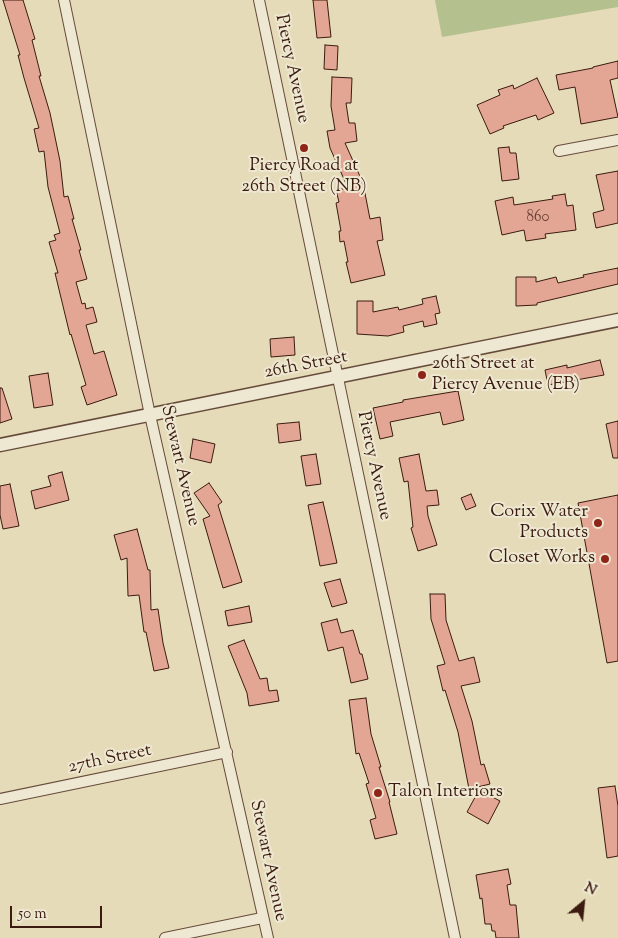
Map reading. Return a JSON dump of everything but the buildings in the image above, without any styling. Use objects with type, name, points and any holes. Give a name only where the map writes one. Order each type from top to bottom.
[{"type":"street","name":"Stewart Avenue","points":[[64,0],[150,415],[268,938]]},
{"type":"street","name":"Piercy Avenue","points":[[260,0],[455,938]]},
{"type":"street","points":[[559,151],[618,140]]},
{"type":"street","name":"26th Street","points":[[0,445],[618,320]]},
{"type":"street","name":"27th Street","points":[[0,799],[227,752]]},
{"type":"street","points":[[165,938],[262,918]]},
{"type":"green space","points":[[435,0],[618,0],[618,7],[442,37]]},
{"type":"place","name":"Piercy Road at 26th Street (NB)","points":[[304,148]]},
{"type":"place","name":"26th Street at Piercy Avenue (EB)","points":[[422,375]]},
{"type":"place","name":"Corix Water Products","points":[[598,523]]},
{"type":"place","name":"Closet Works","points":[[605,559]]},
{"type":"place","name":"Talon Interiors","points":[[378,793]]}]
